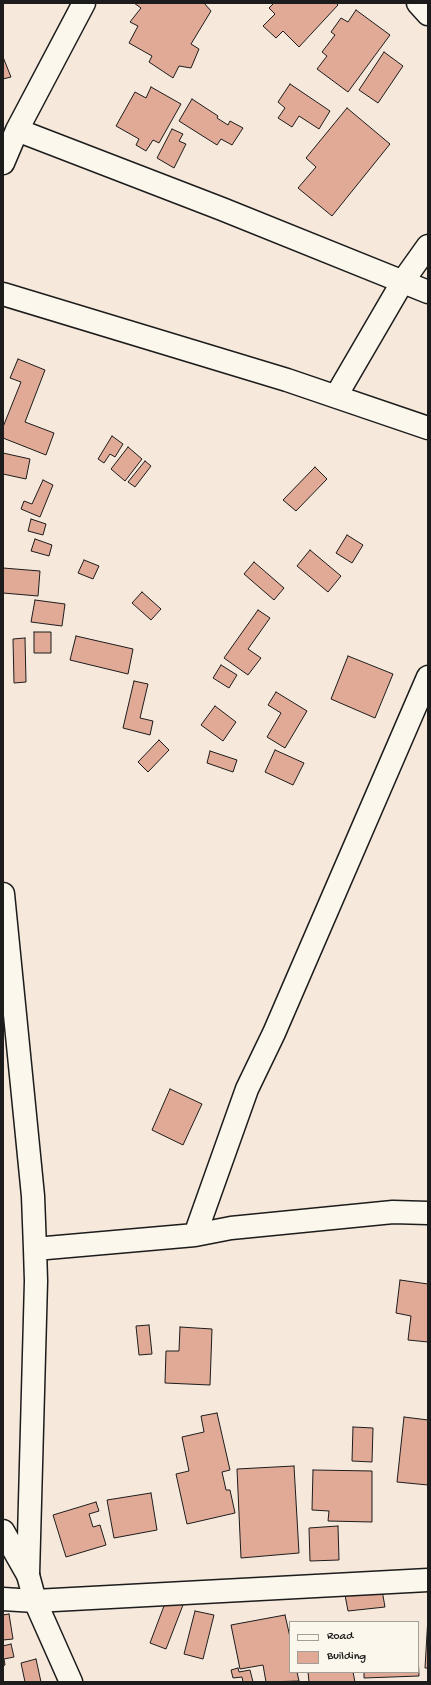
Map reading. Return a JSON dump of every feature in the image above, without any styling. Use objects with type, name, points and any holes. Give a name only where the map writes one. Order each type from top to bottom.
[{"type":"street","points":[[3,163],[17,130],[84,3]]},
{"type":"street","points":[[418,3],[428,14]]},
{"type":"street","points":[[17,130],[428,292]]},
{"type":"street","points":[[336,396],[403,281],[428,246]]},
{"type":"street","points":[[3,294],[287,380],[428,428]]},
{"type":"street","points":[[195,1235],[247,1089],[274,1033],[428,677]]},
{"type":"street","points":[[3,894],[33,1196],[36,1281],[28,1575]]},
{"type":"street","points":[[34,1249],[195,1235],[231,1228],[385,1212],[428,1213]]},
{"type":"street","points":[[3,1531],[28,1575],[35,1601],[71,1682]]},
{"type":"street","points":[[3,1599],[35,1601],[428,1580]]},
{"type":"building","points":[[134,3],[204,3],[211,11],[191,44],[199,49],[191,68],[179,66],[173,78],[149,62],[152,56],[129,43],[138,26],[130,22],[141,8]]},
{"type":"building","points":[[274,3],[336,3],[338,5],[299,47],[283,31],[276,38],[263,26],[275,14],[269,8]]},
{"type":"building","points":[[356,10],[390,35],[348,92],[317,69],[327,56],[322,52],[335,35],[331,32],[341,18],[348,22]]},
{"type":"building","points":[[384,52],[403,66],[378,103],[359,90]]},
{"type":"building","points":[[3,57],[11,77],[3,79]]},
{"type":"building","points":[[290,84],[330,111],[319,129],[299,116],[292,127],[278,118],[285,108],[278,102]]},
{"type":"building","points":[[151,87],[181,104],[159,143],[153,140],[146,151],[136,145],[139,139],[116,126],[135,92],[146,98]]},
{"type":"building","points":[[192,99],[218,116],[217,118],[228,125],[230,121],[243,128],[232,145],[221,139],[217,145],[179,121]]},
{"type":"building","points":[[347,108],[390,144],[332,216],[298,188],[316,167],[306,158]]},
{"type":"building","points":[[172,129],[183,134],[179,141],[186,144],[174,168],[157,158]]},
{"type":"building","points":[[18,359],[45,370],[25,422],[54,433],[46,455],[3,438],[3,427],[21,382],[10,378]]},
{"type":"building","points":[[112,436],[123,444],[115,457],[110,454],[104,463],[98,459]]},
{"type":"building","points":[[128,447],[142,459],[125,481],[111,469]]},
{"type":"building","points":[[3,453],[30,459],[26,479],[3,474]]},
{"type":"building","points":[[145,461],[151,466],[135,487],[128,482]]},
{"type":"building","points":[[315,467],[327,479],[296,511],[283,500]]},
{"type":"building","points":[[43,480],[53,485],[40,517],[21,509],[24,501],[32,504]]},
{"type":"building","points":[[31,519],[46,524],[43,535],[28,531]]},
{"type":"building","points":[[347,535],[363,545],[352,563],[336,553]]},
{"type":"building","points":[[35,539],[52,545],[49,556],[31,551]]},
{"type":"building","points":[[310,550],[341,576],[328,592],[297,566]]},
{"type":"building","points":[[84,560],[99,566],[93,579],[78,573]]},
{"type":"building","points":[[254,562],[284,588],[274,600],[244,574]]},
{"type":"building","points":[[3,568],[40,571],[38,596],[3,593]]},
{"type":"building","points":[[142,592],[161,609],[151,620],[132,603]]},
{"type":"building","points":[[35,600],[65,604],[62,626],[31,622]]},
{"type":"building","points":[[258,610],[270,618],[248,649],[261,658],[248,675],[224,658]]},
{"type":"building","points":[[34,632],[51,632],[51,653],[34,653]]},
{"type":"building","points":[[76,636],[133,649],[128,674],[70,660]]},
{"type":"building","points":[[25,638],[26,682],[14,683],[13,639]]},
{"type":"building","points":[[348,656],[393,674],[375,718],[331,699]]},
{"type":"building","points":[[221,665],[237,675],[229,688],[213,678]]},
{"type":"building","points":[[134,681],[148,684],[140,718],[153,721],[150,735],[123,728]]},
{"type":"building","points":[[276,692],[307,711],[285,748],[267,737],[281,713],[268,705]]},
{"type":"building","points":[[215,706],[236,722],[223,741],[201,725]]},
{"type":"building","points":[[159,740],[169,750],[148,772],[138,762]]},
{"type":"building","points":[[275,750],[304,763],[293,785],[265,772]]},
{"type":"building","points":[[210,751],[237,760],[233,772],[207,763]]},
{"type":"building","points":[[170,1089],[202,1104],[183,1145],[152,1130]]},
{"type":"building","points":[[400,1280],[428,1284],[428,1342],[408,1340],[411,1316],[396,1313]]},
{"type":"building","points":[[149,1325],[152,1354],[139,1355],[136,1326]]},
{"type":"building","points":[[180,1327],[212,1329],[210,1385],[165,1383],[166,1351],[179,1351]]},
{"type":"building","points":[[217,1413],[230,1470],[222,1472],[226,1490],[230,1490],[235,1513],[187,1524],[176,1474],[189,1471],[182,1437],[204,1432],[201,1416]]},
{"type":"building","points":[[404,1417],[428,1420],[428,1485],[397,1482]]},
{"type":"building","points":[[353,1427],[373,1428],[372,1462],[352,1461]]},
{"type":"building","points":[[294,1466],[299,1553],[241,1558],[237,1469]]},
{"type":"building","points":[[313,1470],[372,1471],[372,1522],[328,1521],[329,1511],[312,1510]]},
{"type":"building","points":[[151,1493],[157,1530],[114,1538],[107,1500]]},
{"type":"building","points":[[96,1502],[99,1511],[89,1514],[93,1527],[100,1525],[106,1545],[66,1557],[53,1515]]},
{"type":"building","points":[[338,1526],[339,1560],[310,1561],[309,1528]]},
{"type":"building","points":[[382,1590],[385,1607],[348,1611],[345,1595]]},
{"type":"building","points":[[167,1598],[183,1605],[166,1649],[150,1643]]},
{"type":"building","points":[[195,1611],[214,1615],[203,1659],[184,1654]]},
{"type":"building","points":[[9,1614],[13,1639],[3,1640],[3,1615]]},
{"type":"building","points":[[285,1615],[289,1633],[289,1673],[297,1673],[299,1681],[266,1682],[263,1665],[240,1669],[231,1625]]},
{"type":"building","points":[[428,1617],[428,1668],[425,1668]]},
{"type":"building","points":[[11,1644],[14,1657],[4,1659],[5,1665],[3,1666],[3,1646]]},
{"type":"building","points":[[36,1659],[41,1682],[25,1682],[21,1663]]},
{"type":"building","points":[[238,1668],[239,1672],[250,1670],[253,1682],[243,1682],[242,1677],[233,1678],[231,1670]]},
{"type":"building","points":[[308,1673],[353,1673],[355,1682],[309,1682]]},
{"type":"building","points":[[364,1673],[419,1673],[419,1676],[364,1678]]}]
